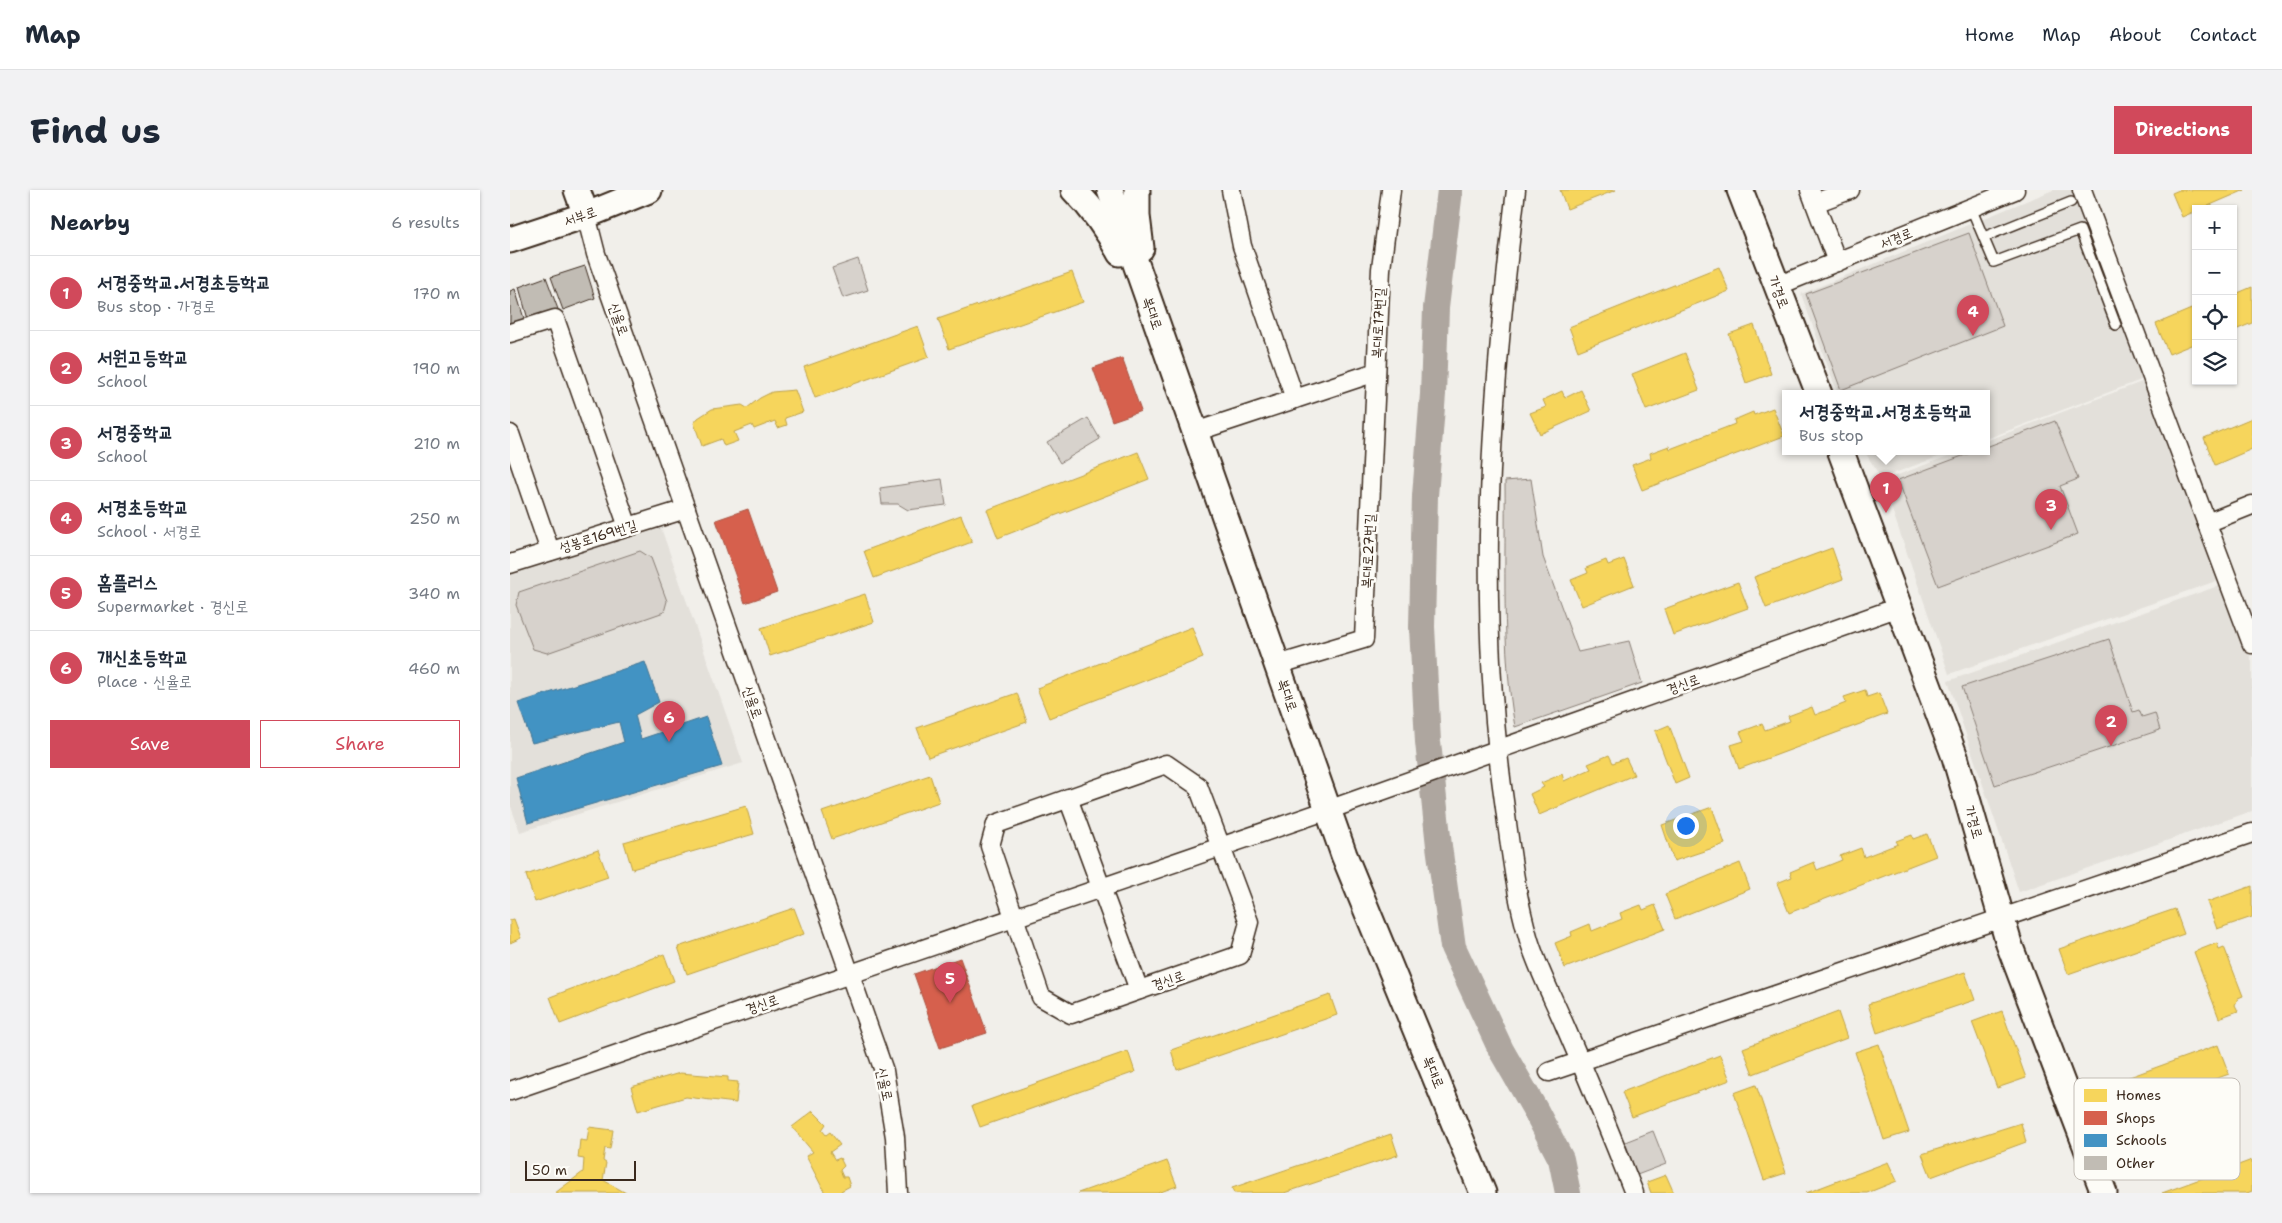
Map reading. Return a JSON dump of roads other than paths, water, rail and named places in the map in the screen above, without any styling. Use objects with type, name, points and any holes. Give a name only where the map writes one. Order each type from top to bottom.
[{"type":"street","points":[[577,190],[586,215]]},
{"type":"street","name":"서부로","points":[[510,240],[586,215],[649,190]]},
{"type":"street","points":[[1074,190],[1087,202],[1105,226],[1158,329]]},
{"type":"street","name":"복대로","points":[[1110,190],[1344,855],[1483,1193]]},
{"type":"street","points":[[1137,190],[1137,216],[1142,252],[1158,329]]},
{"type":"street","points":[[1231,190],[1242,246],[1295,399]]},
{"type":"street","name":"복대로17번길","points":[[1195,432],[1376,372],[1381,269],[1391,190]]},
{"type":"street","points":[[1516,190],[1504,294],[1493,428],[1490,504],[1488,600],[1496,750],[1516,887],[1530,942],[1634,1193]]},
{"type":"street","name":"가경로","points":[[1740,190],[1817,390]]},
{"type":"street","points":[[1837,262],[1812,197],[1850,190]]},
{"type":"street","name":"서경로","points":[[1777,286],[2015,190]]},
{"type":"street","points":[[2076,196],[2207,523],[2252,644]]},
{"type":"street","name":"신율로","points":[[586,215],[596,254],[884,1071],[896,1138],[898,1193]]},
{"type":"street","points":[[510,333],[555,319],[628,527]]},
{"type":"street","name":"복대로27번길","points":[[1277,665],[1364,639],[1376,372]]},
{"type":"street","points":[[510,434],[550,551]]},
{"type":"street","name":"가경로","points":[[1842,455],[1955,757],[2010,944],[2074,1114]]},
{"type":"street","points":[[2207,523],[2252,504]]},
{"type":"street","name":"성봉로169번길","points":[[510,564],[686,509]]},
{"type":"street","name":"경신로","points":[[510,1091],[1328,810],[1899,607]]},
{"type":"street","name":"경신로","points":[[1166,764],[1198,786],[1249,922],[1240,955],[1070,1014],[1041,997],[990,846],[996,824],[1068,798],[1166,764]]},
{"type":"street","points":[[1068,798],[1138,990]]},
{"type":"street","points":[[1550,1072],[2252,833]]},
{"type":"street","name":"가경로","points":[[2099,1180],[2104,1193]]},
{"type":"lane","points":[[1984,237],[2076,196]]},
{"type":"lane","points":[[1971,208],[1994,262],[2080,230],[2116,325]]},
{"type":"waterway","points":[[1450,190],[1436,308],[1433,394],[1425,496],[1422,627],[1428,742],[1439,846],[1453,947],[1501,1050],[1561,1159],[1568,1193]]},
{"type":"place","name":"서경초등학교","points":[[1973,336]]},
{"type":"place","name":"서경중학교.서경초등학교","points":[[1886,513]]},
{"type":"place","name":"서경중학교","points":[[2051,530]]},
{"type":"place","name":"개신초등학교","points":[[669,742]]},
{"type":"place","name":"서원고등학교","points":[[2111,746]]},
{"type":"place","name":"홈플러스","points":[[950,1003]]}]
